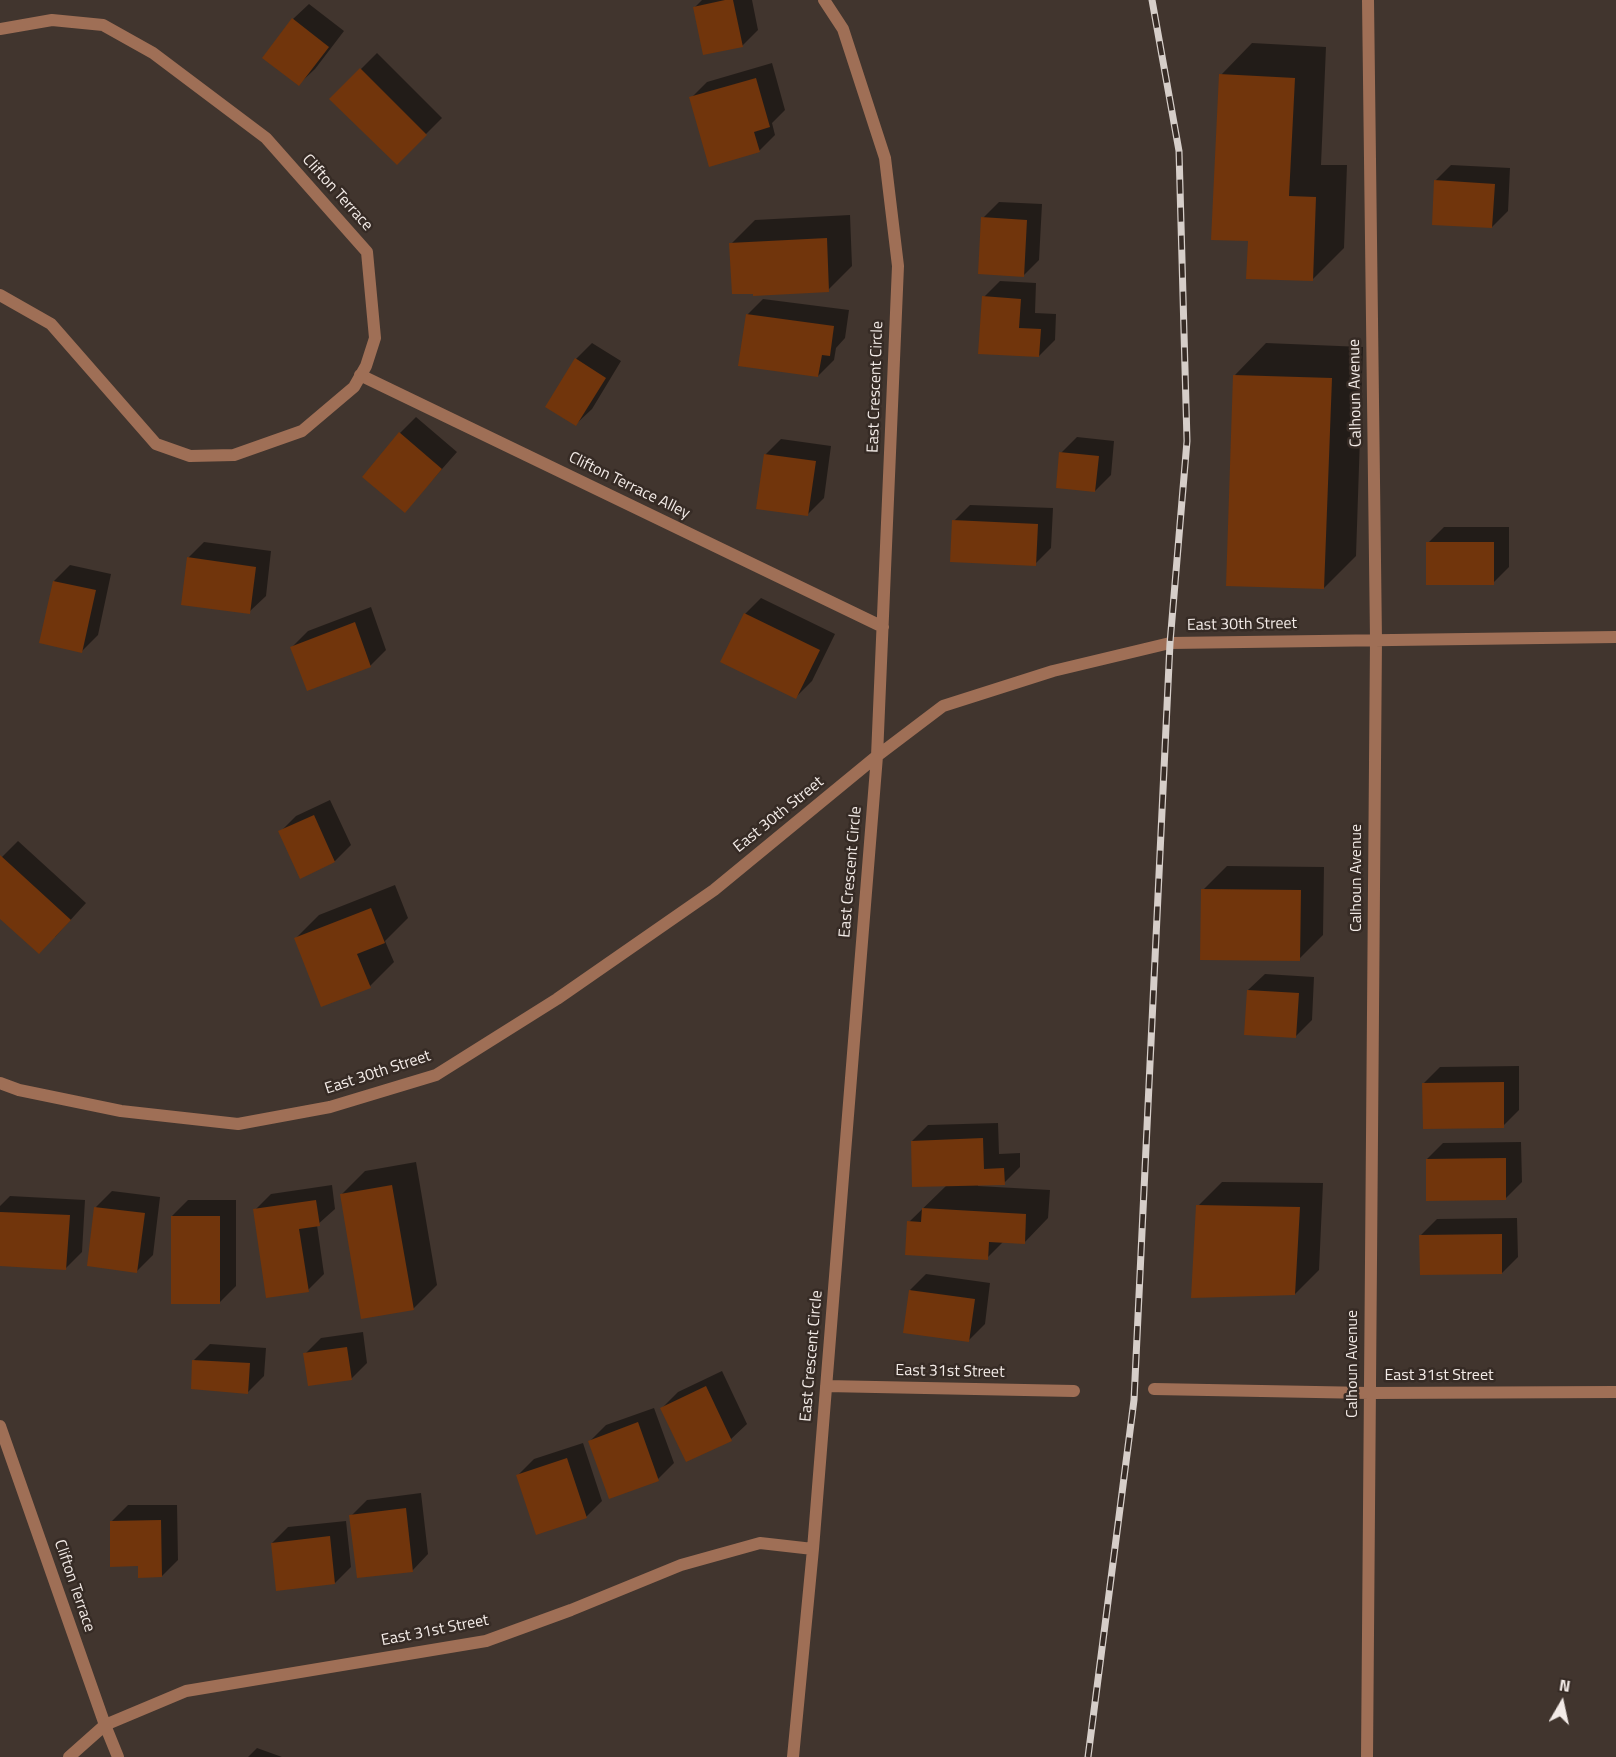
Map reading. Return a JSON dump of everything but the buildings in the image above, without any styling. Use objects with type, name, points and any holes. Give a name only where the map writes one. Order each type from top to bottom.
[{"type":"street","name":"East Crescent Circle","points":[[793,1757],[813,1549],[877,756],[898,266],[885,158],[843,29],[824,0]]},
{"type":"street","name":"Calhoun Avenue","points":[[1367,1757],[1376,639],[1368,0]]},
{"type":"street","name":"Clifton Terrace","points":[[0,29],[52,20],[103,25],[153,54],[266,138],[367,252],[375,338],[366,366],[354,387],[302,430],[234,455],[190,456],[156,444],[51,324],[0,295]]},
{"type":"street","name":"Clifton Terrace Alley","points":[[360,375],[883,627]]},
{"type":"street","name":"East 30th Street","points":[[0,1083],[19,1090],[121,1111],[238,1124],[330,1107],[436,1075],[557,999],[714,890],[877,756],[944,706],[1053,670],[1170,643],[1616,637]]},
{"type":"street","name":"East 31st Street","points":[[826,1386],[1074,1391]]},
{"type":"street","name":"East 31st Street","points":[[1154,1389],[1369,1393],[1616,1392]]},
{"type":"street","name":"Clifton Terrace","points":[[0,1426],[118,1757]]},
{"type":"street","name":"East 31st Street","points":[[69,1757],[105,1725],[186,1691],[486,1641],[571,1610],[681,1565],[760,1543],[813,1549]]},
{"type":"railway","points":[[1088,1757],[1134,1400],[1170,643],[1187,441],[1179,151],[1152,0]]}]
